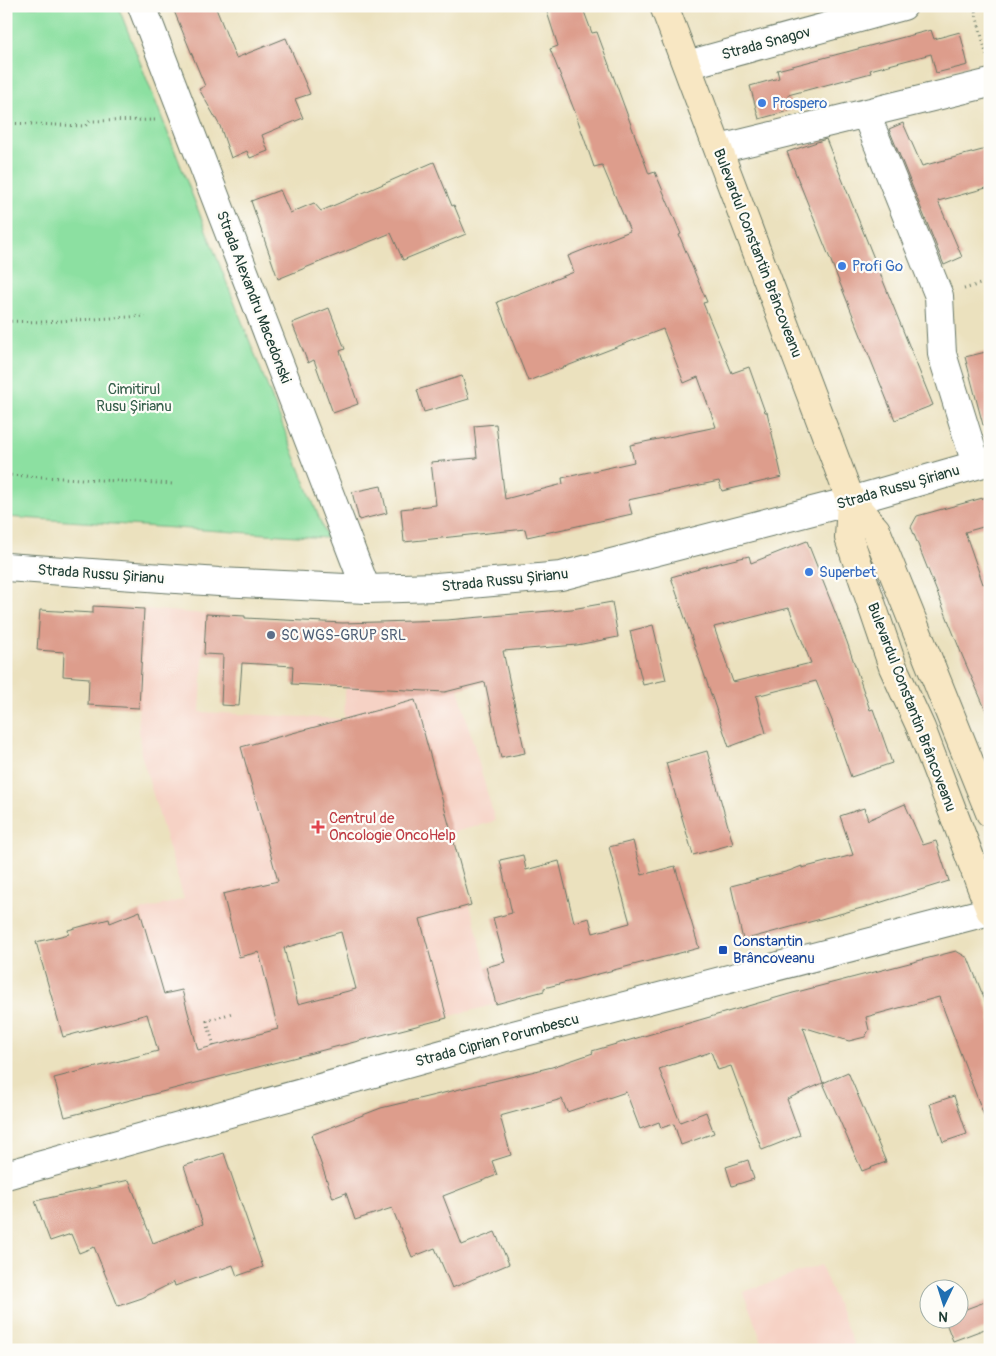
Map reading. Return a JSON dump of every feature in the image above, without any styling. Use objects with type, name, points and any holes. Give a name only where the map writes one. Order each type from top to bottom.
[{"type":"main road","name":"Bulevardul Constantin Brâncoveanu","points":[[664,6],[851,501],[876,530],[990,813]]},
{"type":"main road","name":"Bulevardul Constantin Brâncoveanu","points":[[851,501],[849,538],[893,667],[921,728],[990,910]]},
{"type":"street","name":"Strada Alexandru Macedonski","points":[[142,6],[366,589]]},
{"type":"street","name":"Strada Snagov","points":[[687,65],[903,6]]},
{"type":"street","points":[[719,149],[866,114],[989,71]]},
{"type":"street","points":[[866,114],[939,296],[942,354],[983,463]]},
{"type":"street","name":"Strada Russu Șirianu","points":[[6,567],[218,582],[366,589],[437,587],[560,576],[851,501],[983,463]]},
{"type":"street","name":"Strada Ciprian Porumbescu","points":[[6,1175],[475,1045],[990,910]]},
{"type":"path","points":[[974,6],[989,71]]},
{"type":"path","points":[[6,93],[8,123],[85,126],[90,121],[162,120],[183,114]]},
{"type":"path","points":[[6,321],[42,322],[146,316]]},
{"type":"path","points":[[6,475],[174,484]]},
{"type":"path","points":[[214,1046],[207,1020],[232,1014]]},
{"type":"shaded area","name":"Centrul de Oncologie OncoHelp","points":[[144,609],[206,614],[200,712],[344,719],[347,650],[451,663],[495,821],[451,833],[496,1004],[447,1017],[351,876],[278,880],[223,895],[239,957],[259,952],[278,1030],[198,1051],[182,990],[164,994],[140,911],[184,899],[141,754],[138,718]]},
{"type":"shaded area","points":[[821,1265],[856,1350],[765,1350],[743,1292]]},
{"type":"green space","name":"Cimitirul Rusu Șirianu","points":[[6,6],[118,6],[327,538],[6,517]]},
{"type":"building","points":[[172,6],[215,6],[236,58],[286,38],[310,94],[295,99],[303,118],[262,135],[268,151],[250,158],[247,151],[231,158],[220,126],[199,89],[205,86]]},
{"type":"building","points":[[545,6],[582,6],[592,33],[597,32],[649,174],[655,172],[681,234],[679,235],[707,302],[703,303],[732,373],[749,367],[765,412],[767,412],[782,477],[722,491],[719,481],[628,500],[632,514],[527,537],[525,529],[404,542],[401,509],[436,505],[431,462],[477,458],[474,426],[496,424],[505,499],[563,484],[562,478],[634,462],[630,445],[716,427],[698,377],[684,383],[663,329],[528,381],[497,302],[574,272],[568,256],[630,231],[602,165],[594,167],[550,49],[558,46]]},
{"type":"building","points":[[931,30],[934,39],[960,32],[968,65],[936,73],[931,54],[870,70],[871,73],[788,95],[792,110],[759,119],[750,86],[779,78],[777,70]]},
{"type":"building","points":[[903,123],[922,166],[990,148],[990,187],[938,201],[962,257],[944,265],[889,129]]},
{"type":"building","points":[[826,139],[933,405],[895,420],[787,152]]},
{"type":"building","points":[[434,162],[466,234],[403,260],[391,233],[278,279],[251,201],[280,190],[290,213],[314,203],[321,211]]},
{"type":"building","points":[[329,308],[345,349],[340,351],[358,404],[333,413],[314,360],[308,363],[292,323]]},
{"type":"building","points":[[990,351],[990,424],[983,425],[965,357]]},
{"type":"building","points":[[462,376],[469,399],[424,412],[417,390]]},
{"type":"building","points":[[381,486],[387,513],[359,520],[352,492]]},
{"type":"building","points":[[990,496],[990,525],[965,532],[983,584],[990,581],[990,720],[911,527],[917,516]]},
{"type":"building","points":[[807,541],[847,642],[870,710],[873,709],[892,763],[851,777],[833,723],[816,681],[756,696],[766,733],[729,747],[671,577],[749,556],[751,563]],"holes":[[[789,608],[811,663],[733,682],[714,627]]]},
{"type":"building","points":[[612,602],[618,637],[577,645],[503,651],[525,753],[501,758],[485,682],[445,692],[292,684],[293,666],[242,663],[239,706],[221,705],[223,655],[204,654],[206,614],[343,623],[447,620],[572,609]]},
{"type":"building","points":[[93,606],[144,609],[139,708],[88,705],[89,678],[63,676],[64,652],[37,650],[40,610],[93,613]]},
{"type":"building","points":[[653,625],[666,680],[643,685],[630,631]]},
{"type":"building","points":[[415,700],[471,905],[420,919],[447,1018],[65,1117],[54,1078],[158,1051],[147,1014],[63,1037],[36,942],[69,934],[68,930],[109,919],[110,923],[140,911],[164,994],[182,990],[198,1050],[278,1029],[259,952],[239,957],[223,894],[278,881],[241,747]],"holes":[[[341,932],[356,989],[298,1004],[284,948]]]},
{"type":"building","points":[[707,751],[733,844],[693,855],[666,763]]},
{"type":"building","points":[[905,804],[923,845],[936,841],[949,881],[869,906],[743,940],[731,886],[802,866],[802,868],[853,855],[840,816],[864,808],[868,820]]},
{"type":"building","points":[[633,841],[642,875],[675,866],[699,948],[544,988],[544,991],[496,1004],[486,967],[505,962],[493,918],[512,913],[500,860],[523,855],[526,870],[559,861],[574,922],[589,918],[593,933],[630,923],[609,847]]},
{"type":"building","points":[[956,951],[968,958],[990,1013],[990,1125],[988,1126],[939,997],[866,1017],[869,1030],[865,1037],[849,1041],[803,1027],[823,1083],[787,1099],[800,1135],[762,1150],[731,1066],[718,1070],[711,1052],[659,1069],[680,1122],[706,1112],[714,1133],[681,1145],[674,1124],[661,1128],[659,1122],[640,1129],[626,1092],[567,1112],[562,1099],[500,1116],[511,1155],[492,1161],[497,1175],[443,1196],[462,1245],[495,1232],[509,1264],[452,1288],[435,1248],[412,1257],[392,1208],[355,1220],[346,1193],[333,1198],[311,1135],[381,1108],[552,1067],[593,1053],[592,1051],[793,993]]},
{"type":"building","points":[[848,1072],[886,1162],[862,1171],[823,1083]]},
{"type":"building","points":[[954,1096],[967,1134],[943,1142],[930,1104]]},
{"type":"building","points":[[224,1153],[263,1267],[237,1276],[233,1265],[175,1286],[174,1282],[142,1298],[118,1306],[94,1247],[79,1253],[71,1234],[50,1241],[35,1201],[129,1180],[153,1243],[203,1224],[184,1166]]},
{"type":"building","points":[[748,1160],[754,1179],[732,1186],[726,1167]]},
{"type":"building","points":[[990,1300],[990,1327],[953,1341],[948,1328],[968,1328],[968,1308]]},
{"type":"place","name":"Prospero","points":[[762,103]]},
{"type":"place","name":"Profi Go","points":[[842,266]]},
{"type":"place","name":"Superbet","points":[[809,572]]},
{"type":"place","name":"SC WGS-GRUP SRL","points":[[271,635]]},
{"type":"place","name":"Centrul de Oncologie OncoHelp","points":[[318,827]]},
{"type":"place","name":"Constantin Brâncoveanu","points":[[723,950]]}]
